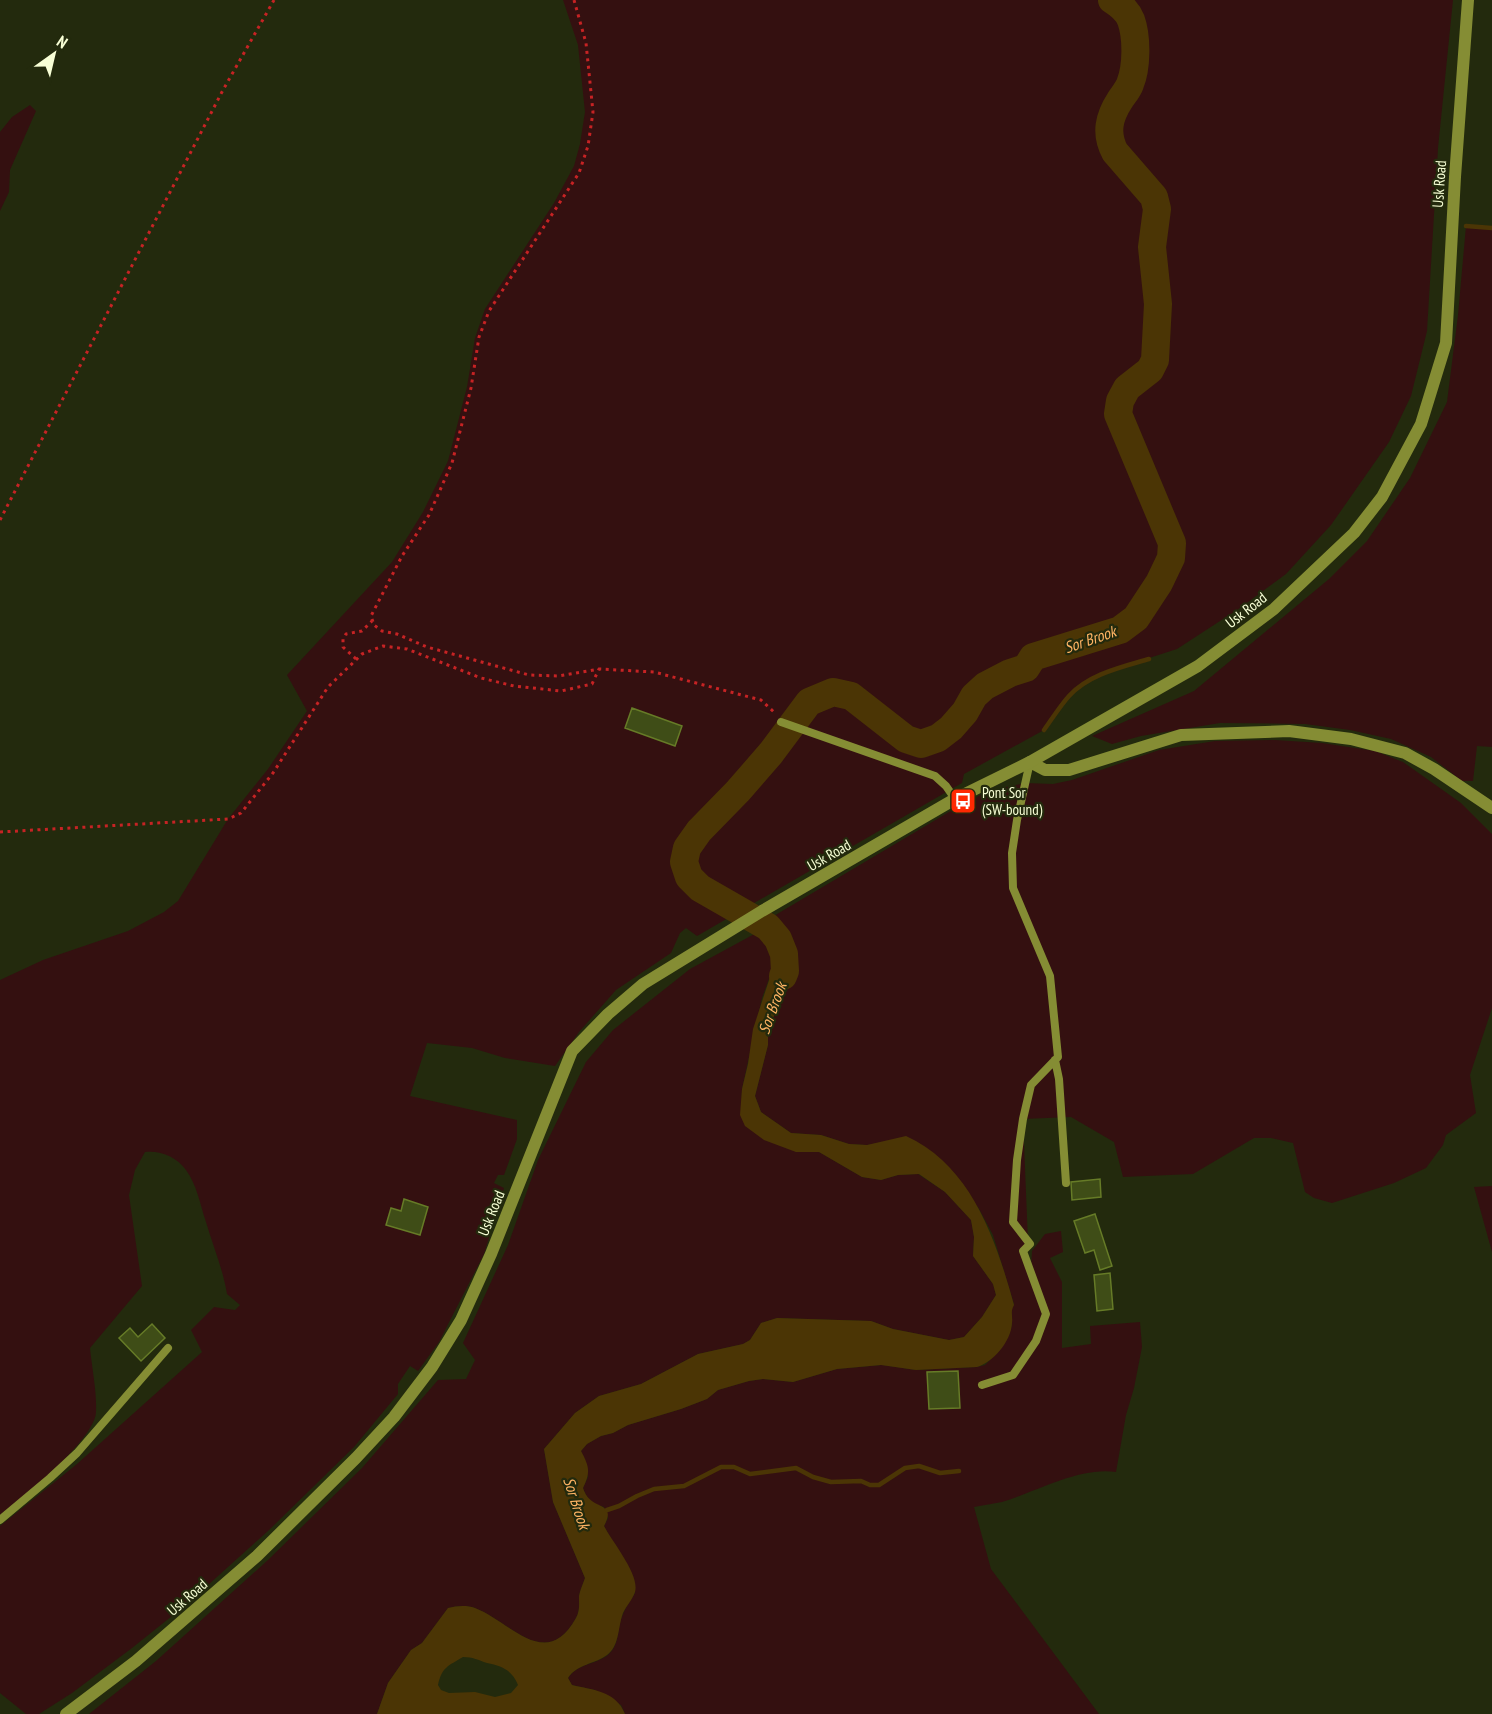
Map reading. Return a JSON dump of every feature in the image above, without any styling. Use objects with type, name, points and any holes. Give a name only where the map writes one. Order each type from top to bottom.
[{"type":"street","name":"Usk Road","points":[[66,1714],[136,1661],[257,1556],[394,1417],[432,1367],[461,1320],[491,1254],[572,1051],[608,1014],[643,984],[762,911],[955,799],[1030,762],[1198,666],[1274,609],[1353,532],[1382,497],[1421,424],[1446,343],[1468,0]]},
{"type":"street","points":[[1030,762],[1045,770],[1069,770],[1181,735],[1289,731],[1351,739],[1405,753],[1434,769],[1490,810]]},
{"type":"lane","points":[[781,722],[935,776],[955,799]]},
{"type":"lane","points":[[982,1385],[1013,1375],[1036,1341],[1046,1314],[1023,1251],[1030,1244],[1013,1222],[1013,1198],[1023,1119],[1031,1085],[1058,1057],[1050,976],[1013,888],[1012,853],[1030,762]]},
{"type":"lane","points":[[1055,1060],[1059,1079],[1066,1183]]},
{"type":"lane","points":[[0,1520],[77,1453],[168,1348]]},
{"type":"path","points":[[0,520],[223,90],[274,0]]},
{"type":"path","points":[[574,0],[586,43],[593,112],[588,146],[579,173],[489,310],[479,337],[471,388],[452,463],[429,515],[402,556],[370,616],[374,625],[382,631],[397,634],[427,647],[529,675],[559,676],[599,669],[654,672],[761,700],[773,710],[781,722]]},
{"type":"path","points":[[356,659],[343,647],[346,634],[362,631],[372,621]]},
{"type":"path","points":[[0,832],[228,819],[235,816],[241,813],[273,773],[328,687],[362,654],[383,646],[408,649],[481,678],[513,686],[561,691],[592,684],[599,669]]},
{"type":"shaded area","points":[[563,0],[1453,0],[1438,148],[1427,331],[1411,396],[1389,442],[1331,525],[1286,574],[1240,608],[1177,649],[1115,669],[1089,681],[1070,695],[1044,730],[964,774],[962,783],[697,936],[686,928],[680,933],[671,953],[616,990],[579,1032],[555,1066],[505,1058],[472,1048],[427,1043],[410,1096],[517,1120],[517,1139],[504,1175],[498,1175],[494,1183],[504,1188],[484,1254],[439,1342],[418,1371],[410,1366],[398,1384],[398,1394],[354,1447],[268,1531],[187,1604],[72,1693],[39,1714],[26,1714],[0,1693],[0,1526],[77,1464],[202,1352],[191,1330],[214,1307],[235,1310],[240,1305],[227,1294],[198,1195],[190,1176],[182,1165],[168,1155],[145,1152],[135,1170],[129,1195],[142,1286],[90,1348],[96,1404],[92,1424],[84,1437],[56,1468],[0,1515],[0,980],[43,960],[128,931],[164,912],[178,901],[228,819],[268,769],[307,711],[287,675],[392,562],[423,512],[448,461],[467,387],[475,338],[485,309],[554,203],[574,166],[585,112],[578,45]]},
{"type":"shaded area","points":[[30,105],[36,111],[10,170],[9,192],[0,211],[0,132],[12,117]]},
{"type":"shaded area","points":[[1466,226],[1492,228],[1492,747],[1477,746],[1473,781],[1462,781],[1431,757],[1391,739],[1350,730],[1305,724],[1220,723],[1141,736],[1112,744],[1092,736],[1194,691],[1329,579],[1367,541],[1410,478],[1447,402]]},
{"type":"shaded area","points":[[1275,740],[1322,743],[1375,751],[1403,762],[1461,803],[1492,834],[1492,1008],[1470,1075],[1476,1113],[1446,1135],[1443,1145],[1426,1168],[1394,1183],[1332,1203],[1314,1198],[1305,1192],[1293,1143],[1271,1138],[1254,1138],[1193,1174],[1123,1177],[1114,1142],[1071,1117],[1023,1119],[1028,1242],[1024,1251],[1031,1269],[1032,1251],[1045,1234],[1061,1231],[1063,1252],[1050,1258],[1062,1282],[1062,1348],[1091,1344],[1090,1326],[1140,1322],[1142,1347],[1126,1415],[1116,1472],[1102,1471],[1073,1476],[1002,1502],[974,1507],[991,1569],[1099,1714],[625,1714],[621,1705],[595,1690],[572,1685],[568,1678],[577,1669],[604,1658],[613,1650],[623,1614],[635,1593],[604,1526],[608,1518],[604,1507],[591,1501],[583,1488],[588,1477],[581,1451],[587,1444],[628,1425],[707,1399],[718,1390],[749,1381],[763,1379],[793,1382],[837,1369],[882,1365],[916,1370],[985,1365],[999,1351],[1009,1335],[1012,1324],[1010,1312],[1014,1304],[993,1235],[978,1207],[883,1142],[867,1145],[849,1144],[821,1135],[791,1133],[761,1112],[755,1096],[768,1045],[768,1030],[795,966],[777,940],[774,965],[762,998],[742,1089],[741,1115],[796,1152],[819,1152],[862,1177],[881,1180],[898,1175],[918,1174],[945,1192],[971,1220],[974,1237],[973,1256],[993,1284],[996,1295],[982,1317],[964,1337],[949,1340],[893,1329],[871,1321],[777,1318],[761,1323],[750,1340],[743,1344],[698,1354],[641,1384],[599,1396],[575,1413],[544,1449],[553,1502],[585,1578],[579,1594],[579,1610],[576,1618],[565,1634],[553,1641],[540,1642],[528,1639],[475,1608],[465,1606],[448,1608],[422,1643],[411,1650],[388,1683],[377,1714],[89,1714],[156,1661],[268,1560],[362,1468],[438,1380],[466,1379],[475,1360],[463,1343],[508,1245],[538,1160],[586,1062],[613,1030],[690,969],[767,927],[762,923],[988,791],[1025,783],[1053,784],[1072,780],[1159,750],[1215,741]]},
{"type":"shaded area","points":[[1492,1186],[1492,1252],[1474,1187]]},
{"type":"water","points":[[778,939],[795,966],[768,1030],[768,1045],[755,1096],[761,1112],[791,1133],[821,1135],[849,1144],[867,1145],[906,1136],[929,1149],[948,1166],[978,1207],[999,1255],[1014,1305],[1011,1330],[1005,1344],[989,1361],[977,1367],[916,1370],[881,1365],[837,1369],[793,1382],[763,1379],[749,1381],[718,1390],[707,1399],[681,1409],[628,1425],[587,1444],[581,1451],[588,1469],[583,1488],[591,1500],[608,1512],[604,1526],[630,1568],[634,1577],[635,1592],[623,1613],[616,1642],[611,1651],[602,1658],[576,1670],[568,1678],[572,1685],[596,1690],[610,1696],[621,1706],[625,1714],[377,1714],[388,1683],[411,1650],[422,1643],[448,1608],[468,1606],[475,1608],[515,1632],[540,1642],[553,1641],[565,1634],[579,1610],[579,1594],[585,1578],[553,1502],[544,1449],[575,1413],[599,1396],[641,1384],[698,1354],[743,1344],[750,1340],[761,1323],[777,1318],[871,1321],[893,1329],[949,1340],[964,1337],[982,1317],[996,1295],[993,1284],[973,1256],[974,1237],[971,1220],[945,1192],[919,1174],[898,1175],[881,1180],[862,1177],[819,1152],[796,1152],[764,1140],[745,1126],[740,1115],[742,1089],[753,1029],[774,965]],"holes":[[[463,1657],[473,1658],[506,1670],[518,1685],[511,1693],[495,1697],[475,1692],[449,1693],[441,1690],[438,1685],[444,1671]]]},
{"type":"building","points":[[632,708],[682,726],[675,746],[625,728]]},
{"type":"building","points":[[1100,1179],[1101,1197],[1072,1200],[1071,1182]]},
{"type":"building","points":[[404,1199],[428,1207],[420,1235],[386,1225],[391,1208],[401,1211]]},
{"type":"building","points":[[1095,1214],[1112,1266],[1100,1270],[1094,1250],[1085,1253],[1074,1221]]},
{"type":"building","points":[[1110,1273],[1113,1309],[1097,1311],[1094,1275]]},
{"type":"building","points":[[152,1324],[165,1338],[141,1361],[119,1338],[130,1328],[138,1337]]},
{"type":"building","points":[[958,1371],[960,1408],[929,1409],[927,1372]]},
{"type":"waterway","name":"Sor Brook","points":[[783,976],[784,954],[778,939],[768,927],[700,888],[689,877],[684,862],[687,848],[699,831],[771,753],[809,702],[833,692],[851,696],[906,739],[921,744],[938,738],[951,728],[965,712],[974,696],[985,686],[1010,673],[1026,668],[1033,657],[1120,630],[1136,618],[1159,583],[1171,558],[1172,543],[1118,414],[1120,401],[1127,388],[1150,370],[1155,360],[1158,304],[1152,247],[1157,209],[1154,197],[1115,152],[1110,138],[1111,119],[1116,106],[1130,84],[1135,52],[1131,20],[1123,8],[1112,0]]},
{"type":"waterway","points":[[1466,226],[1492,228]]},
{"type":"waterway","points":[[1044,730],[1077,688],[1106,672],[1149,659]]},
{"type":"waterway","points":[[607,1510],[654,1489],[684,1486],[721,1467],[734,1467],[750,1474],[796,1468],[813,1477],[831,1482],[861,1481],[870,1485],[879,1485],[905,1468],[919,1466],[940,1473],[959,1471]]},
{"type":"place","name":"Pont Sor (SW-bound)","points":[[963,801]]}]
